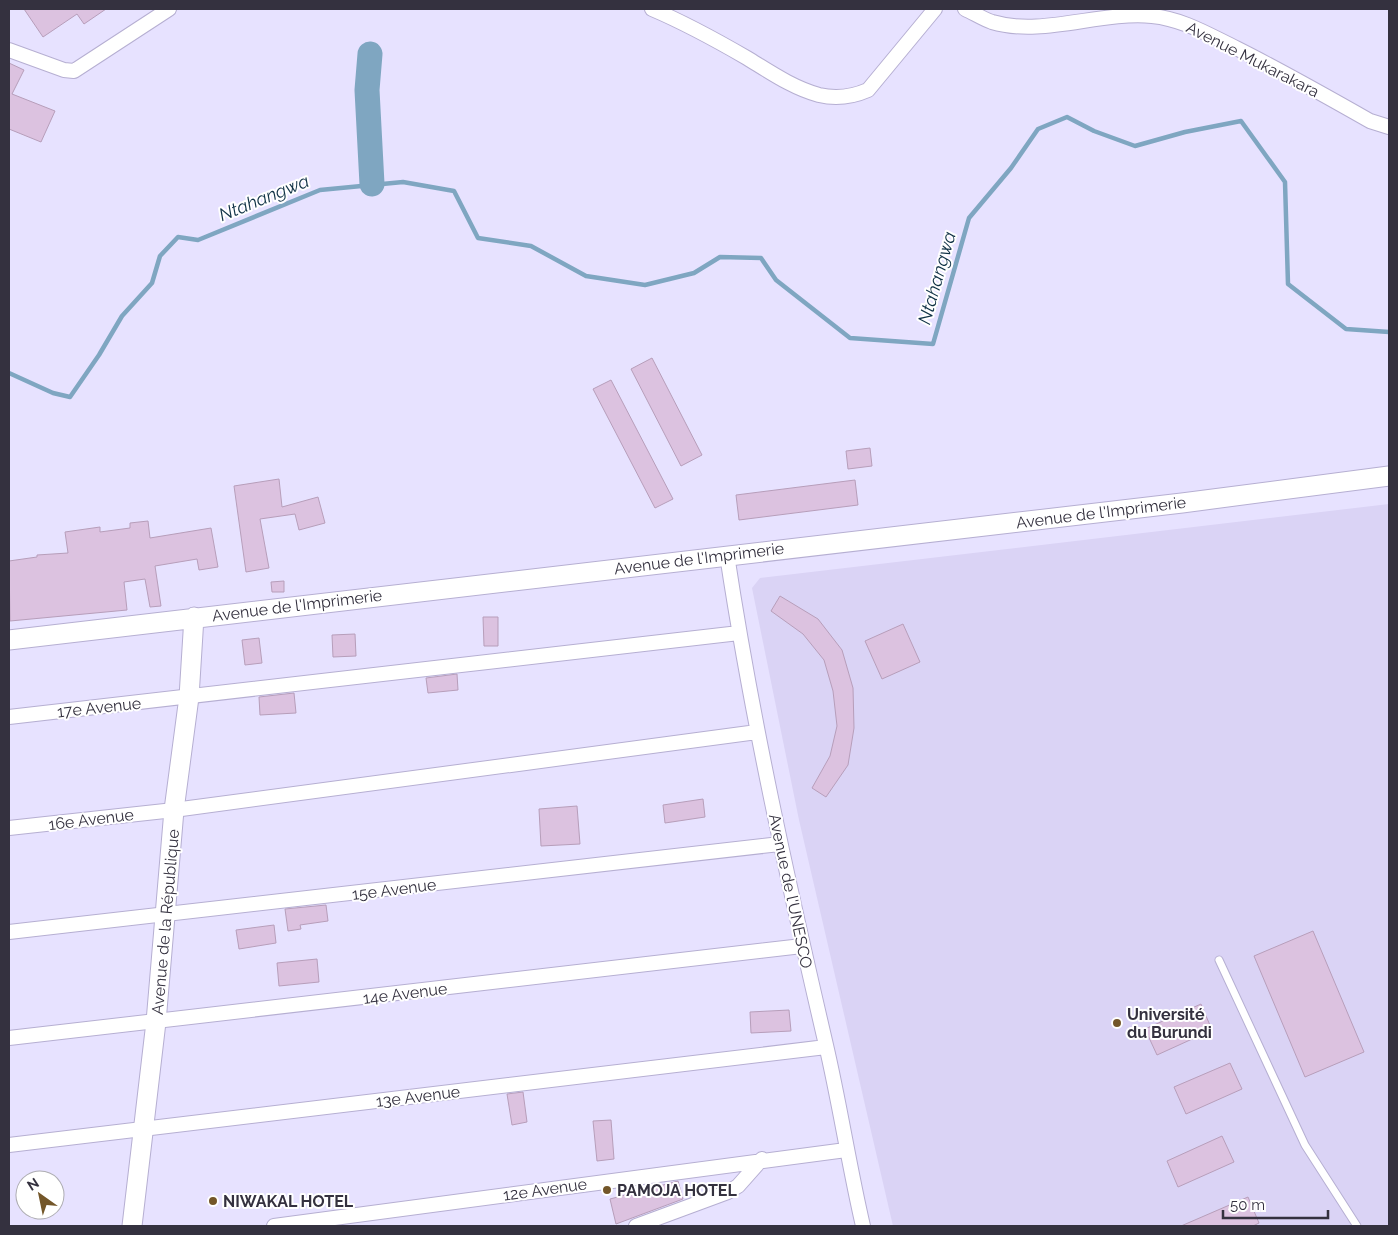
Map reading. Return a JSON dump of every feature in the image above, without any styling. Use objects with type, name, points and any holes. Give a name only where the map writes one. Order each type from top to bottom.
[{"type":"street","points":[[9,50],[64,70],[74,71],[169,9]]},
{"type":"street","points":[[652,9],[688,24],[792,85],[820,95],[839,97],[854,96],[868,90],[935,9]]},
{"type":"street","name":"Avenue Mukarakara","points":[[965,9],[992,22],[1010,26],[1035,26],[1128,16],[1153,16],[1187,24],[1263,62],[1370,121],[1389,127]]},
{"type":"street","name":"Avenue de l'Imprimerie","points":[[9,640],[1182,503],[1389,476]]},
{"type":"street","name":"Avenue de l'UNESCO","points":[[727,555],[757,732],[863,1226]]},
{"type":"street","name":"Avenue de la République","points":[[132,1226],[156,1022],[174,810],[189,697],[194,617]]},
{"type":"street","name":"17e Avenue","points":[[9,717],[739,633]]},
{"type":"street","name":"16e Avenue","points":[[9,828],[174,810],[757,732]]},
{"type":"street","name":"15e Avenue","points":[[9,932],[780,844]]},
{"type":"street","name":"14e Avenue","points":[[9,1038],[802,946]]},
{"type":"street","name":"13e Avenue","points":[[9,1145],[826,1047]]},
{"type":"street","name":"12e Avenue","points":[[274,1226],[846,1150]]},
{"type":"street","points":[[636,1226],[728,1192],[738,1186],[762,1160]]},
{"type":"lane","points":[[1219,960],[1306,1145],[1357,1226]]},
{"type":"shaded area","name":"Université du Burundi","points":[[1389,504],[1389,1226],[893,1226],[799,820],[752,588],[760,578]]},
{"type":"building","points":[[24,9],[106,9],[84,24],[77,14],[43,37]]},
{"type":"building","points":[[9,63],[24,70],[12,94],[55,111],[41,142],[9,129]]},
{"type":"building","points":[[652,358],[702,455],[681,466],[631,369]]},
{"type":"building","points":[[611,380],[673,499],[655,508],[593,389]]},
{"type":"building","points":[[870,448],[872,466],[848,469],[846,451]]},
{"type":"building","points":[[279,479],[282,507],[318,497],[325,523],[299,530],[295,514],[260,519],[269,568],[246,572],[234,486]]},
{"type":"building","points":[[855,480],[858,505],[739,520],[736,495]]},
{"type":"building","points":[[148,521],[150,538],[211,528],[218,567],[199,570],[197,559],[155,566],[161,606],[150,607],[145,579],[124,582],[127,610],[10,621],[9,561],[37,557],[37,555],[68,553],[65,532],[100,527],[100,532],[130,528],[130,523]]},
{"type":"building","points":[[284,581],[284,592],[272,592],[271,582]]},
{"type":"building","points":[[780,596],[818,619],[842,650],[853,688],[854,728],[848,765],[826,797],[812,788],[830,756],[837,726],[833,691],[824,660],[803,634],[771,611]]},
{"type":"building","points":[[483,617],[498,617],[498,646],[484,646]]},
{"type":"building","points":[[903,624],[920,662],[882,679],[865,641]]},
{"type":"building","points":[[355,634],[356,656],[333,657],[332,635]]},
{"type":"building","points":[[259,638],[262,663],[245,665],[242,640]]},
{"type":"building","points":[[457,674],[458,690],[428,693],[426,678]]},
{"type":"building","points":[[294,693],[296,713],[260,715],[259,697]]},
{"type":"building","points":[[703,799],[705,817],[665,823],[663,805]]},
{"type":"building","points":[[577,806],[580,844],[541,846],[539,809]]},
{"type":"building","points":[[326,905],[328,921],[300,925],[301,929],[288,931],[285,909]]},
{"type":"building","points":[[274,925],[276,943],[239,949],[236,930]]},
{"type":"building","points":[[1313,931],[1364,1052],[1305,1077],[1254,956]]},
{"type":"building","points":[[317,959],[319,982],[279,986],[277,963]]},
{"type":"building","points":[[1201,1004],[1212,1030],[1157,1055],[1145,1029]]},
{"type":"building","points":[[789,1010],[791,1031],[751,1033],[750,1012]]},
{"type":"building","points":[[1230,1063],[1242,1089],[1186,1114],[1174,1087]]},
{"type":"building","points":[[523,1092],[527,1122],[512,1125],[507,1094]]},
{"type":"building","points":[[611,1120],[614,1159],[597,1161],[593,1121]]},
{"type":"building","points":[[1222,1136],[1234,1162],[1178,1187],[1167,1161]]},
{"type":"building","points":[[678,1181],[683,1199],[616,1224],[610,1199]]},
{"type":"building","points":[[1248,1197],[1259,1223],[1253,1226],[1181,1226]]},
{"type":"waterway","points":[[370,54],[367,90],[372,184]]},
{"type":"waterway","name":"Ntahangwa","points":[[9,373],[53,393],[70,397],[99,355],[122,316],[152,283],[160,256],[178,237],[198,240],[320,190],[403,182],[454,191],[478,238],[531,246],[586,276],[645,285],[694,273],[720,257],[761,258],[776,280],[850,338],[933,344],[969,218],[1011,168],[1038,129],[1067,117],[1094,131],[1135,146],[1185,132],[1241,121],[1285,182],[1288,284],[1346,329],[1389,332]]},
{"type":"place","name":"Université du Burundi","points":[[1117,1023]]},
{"type":"place","name":"PAMOJA HOTEL","points":[[607,1190]]},
{"type":"place","name":"NIWAKAL HOTEL","points":[[213,1201]]}]
